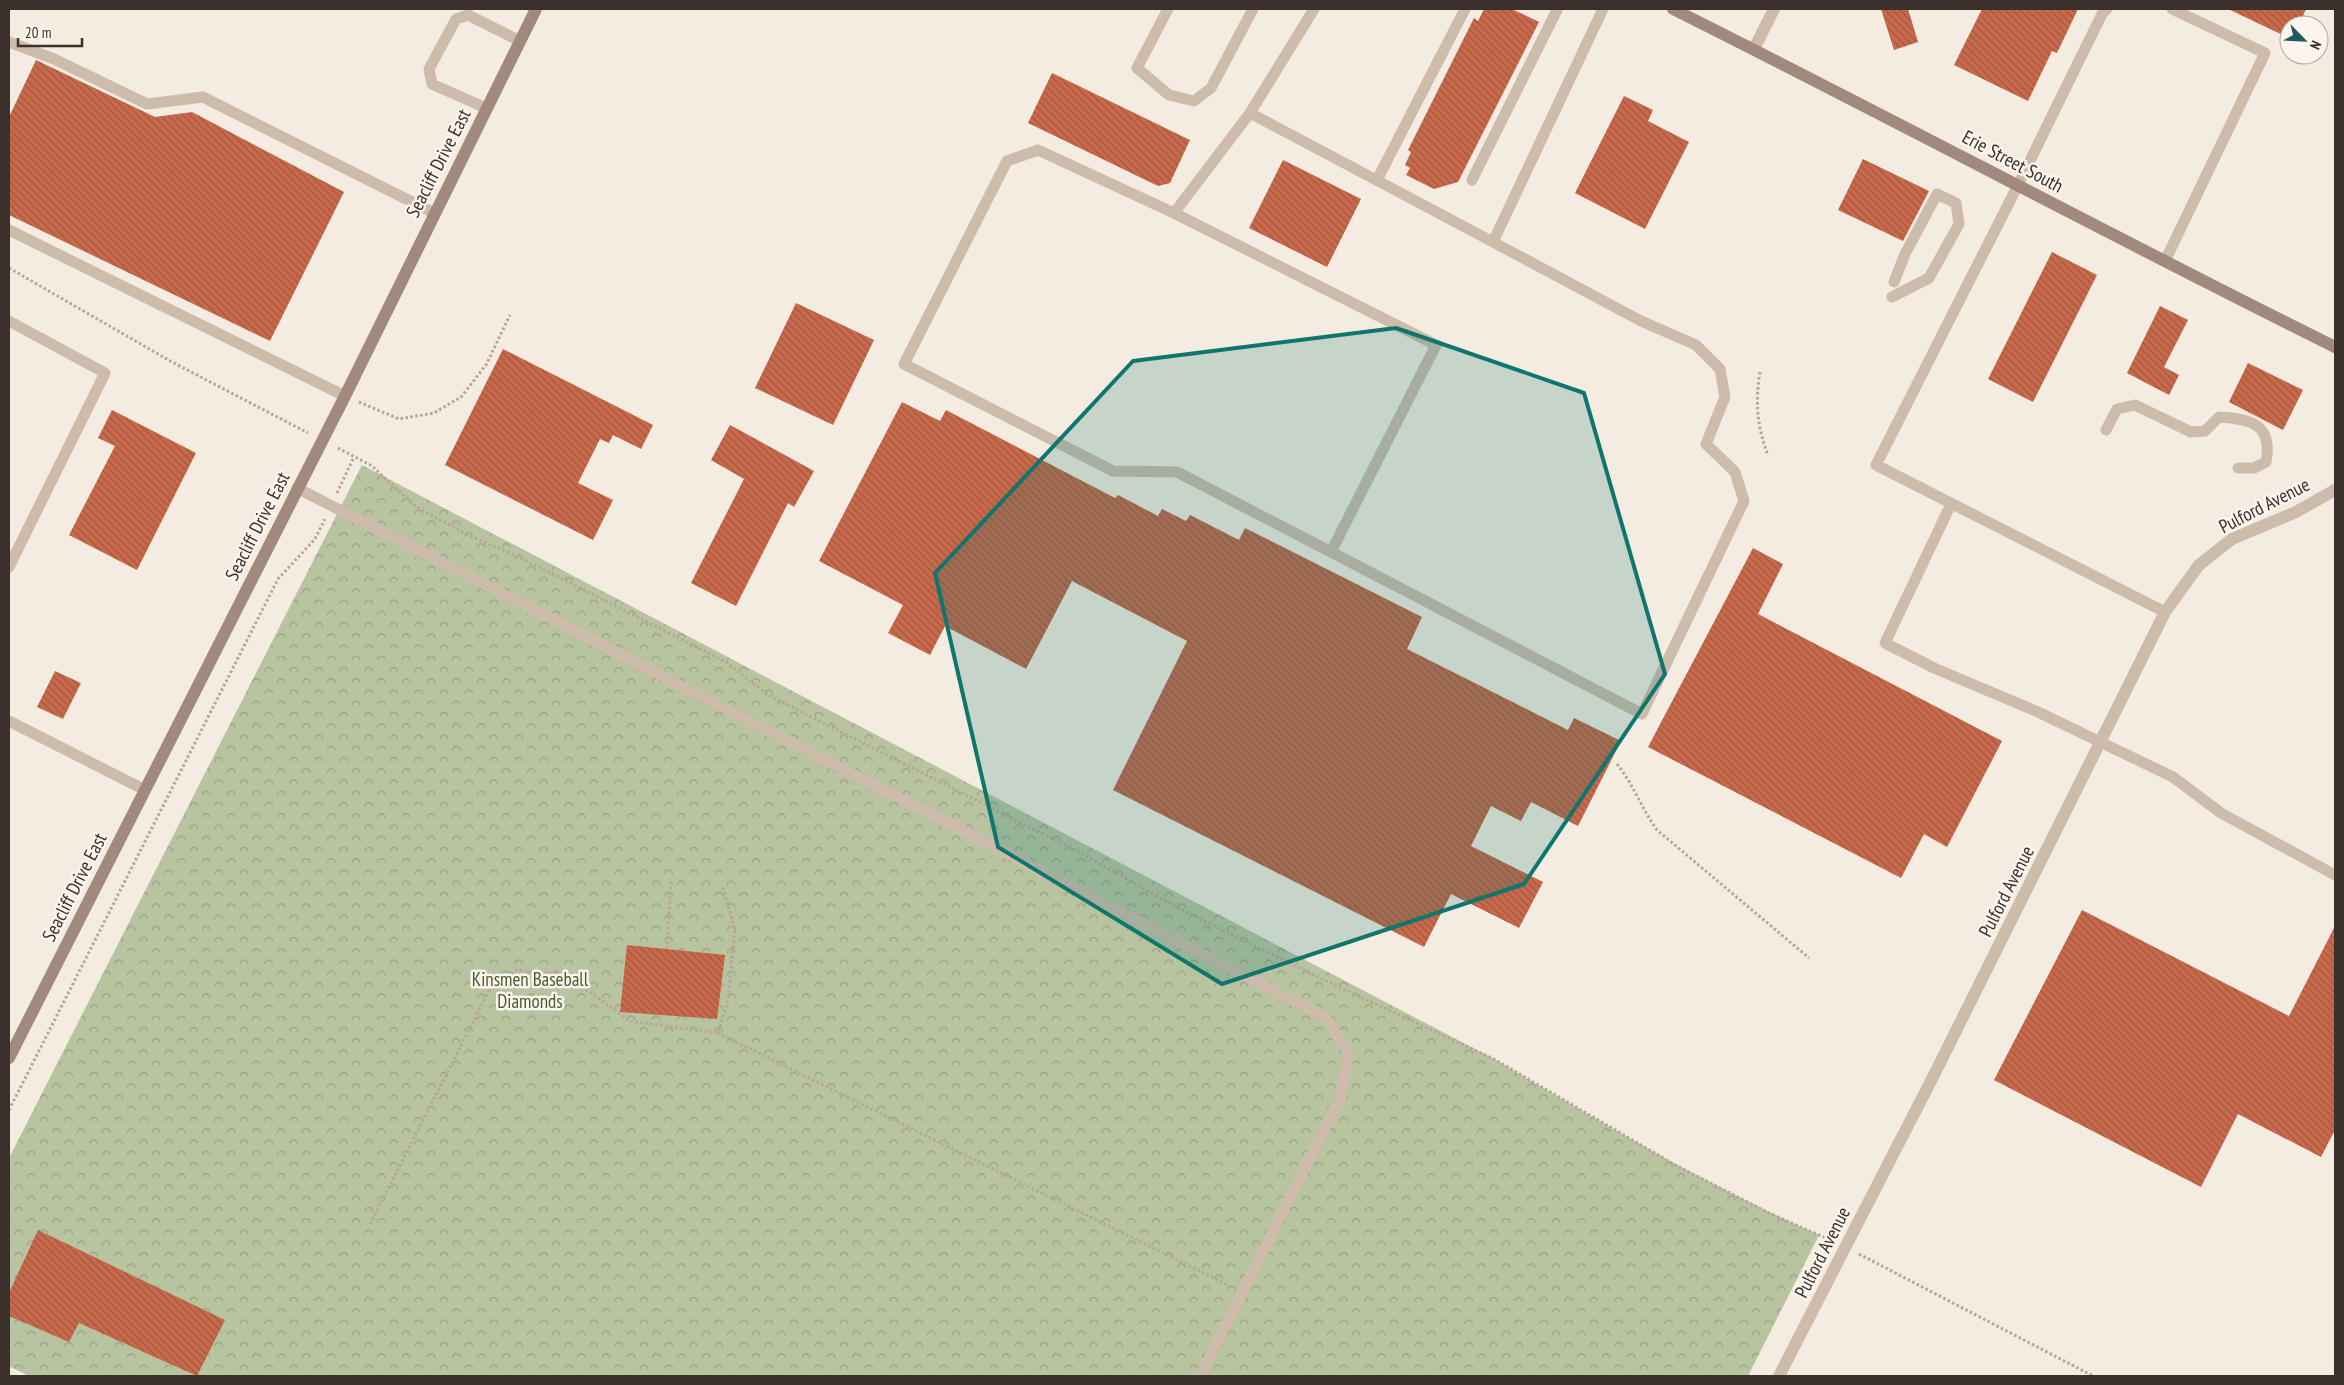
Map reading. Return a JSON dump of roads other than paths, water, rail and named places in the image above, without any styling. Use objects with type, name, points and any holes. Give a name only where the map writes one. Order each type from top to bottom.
[{"type":"main road","name":"Seacliff Drive East","points":[[9,1058],[345,396],[536,9]]},
{"type":"main road","name":"Erie Street South","points":[[1673,9],[2335,347]]},
{"type":"street","points":[[1754,50],[1774,9]]},
{"type":"street","name":"Pulford Avenue","points":[[1779,1376],[1846,1248],[2102,742],[2165,612],[2199,566],[2232,539],[2296,512],[2335,490]]},
{"type":"lane","points":[[1168,9],[1137,68],[1169,95],[1194,101],[1211,88],[1253,9]]},
{"type":"lane","points":[[1174,213],[1250,113],[1314,9]]},
{"type":"lane","points":[[1377,180],[1465,9]]},
{"type":"lane","points":[[1472,180],[1557,10],[1555,9]]},
{"type":"lane","points":[[1493,242],[1603,9]]},
{"type":"lane","points":[[2107,9],[2103,12],[2018,185],[1876,465],[2165,612]]},
{"type":"lane","points":[[2165,261],[2265,53],[2172,9]]},
{"type":"lane","points":[[486,108],[432,84],[429,69],[456,19],[468,15],[520,41]]},
{"type":"lane","points":[[9,42],[54,59],[147,104],[203,97],[434,213]]},
{"type":"lane","points":[[1250,113],[1641,321],[1696,345],[1720,369],[1725,397],[1706,444],[1735,472],[1744,501],[1642,714],[1176,472],[1113,471],[904,364],[1007,161],[1038,150],[1174,213],[1436,345],[1331,552]]},
{"type":"lane","points":[[1892,297],[1929,278],[1959,224],[1956,203],[1937,194],[1905,254],[1894,282]]},
{"type":"lane","points":[[9,230],[345,396]]},
{"type":"lane","points":[[9,321],[105,373],[9,567]]},
{"type":"lane","points":[[2106,430],[2117,410],[2135,405],[2191,432],[2205,431],[2218,417],[2240,418],[2262,429],[2269,444],[2266,462],[2254,468],[2238,468]]},
{"type":"lane","points":[[297,488],[1325,1017],[1349,1054],[1341,1096],[1200,1376]]},
{"type":"lane","points":[[1951,504],[1885,643],[1934,668],[2102,742],[2174,777],[2221,813],[2335,875]]},
{"type":"lane","points":[[9,721],[145,790]]},
{"type":"park label","name":"Kinsmen Baseball Diamonds","points":[[530,990]]}]
